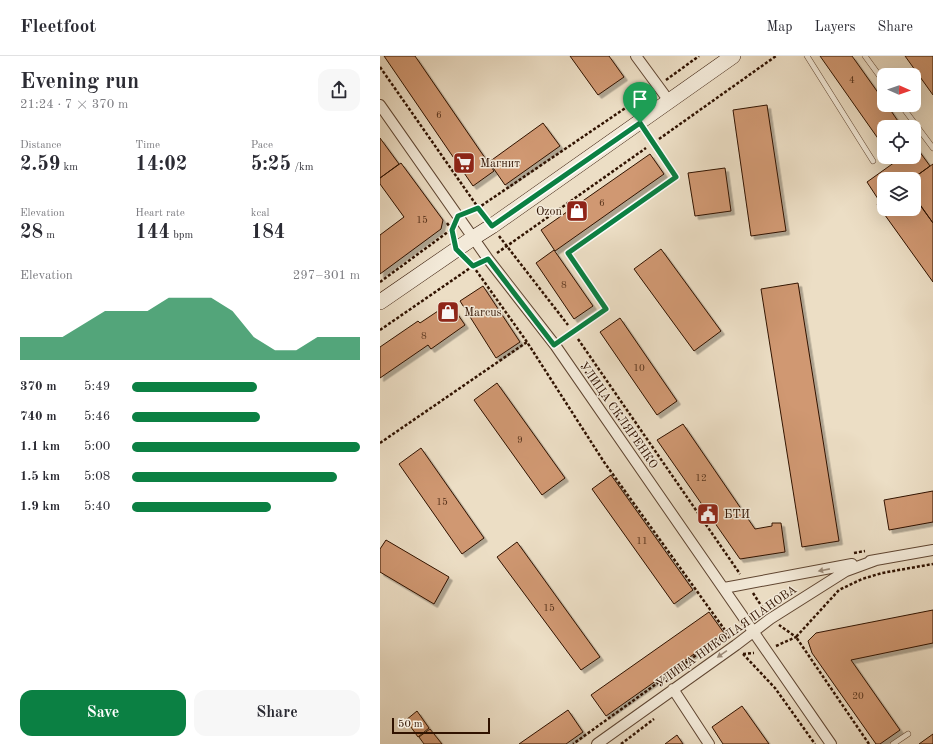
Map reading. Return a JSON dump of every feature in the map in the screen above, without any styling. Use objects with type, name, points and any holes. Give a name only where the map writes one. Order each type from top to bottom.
[{"type":"main road","points":[[380,302],[640,123],[733,56]]},
{"type":"street","points":[[636,56],[669,101]]},
{"type":"street","name":"УЛИЦА СКЛЯРЕНКО","points":[[380,105],[488,259],[554,345],[832,744]]},
{"type":"street","name":"УЛИЦА НИКОЛАЯ ПАНОВА","points":[[724,588],[933,550]]},
{"type":"street","name":"УЛИЦА НИКОЛАЯ ПАНОВА","points":[[597,744],[770,619],[846,571],[876,560]]},
{"type":"street","points":[[673,689],[709,744]]},
{"type":"lane","points":[[807,56],[873,161]]},
{"type":"lane","points":[[865,56],[877,72]]},
{"type":"lane","points":[[906,112],[933,148]]},
{"type":"lane","points":[[554,345],[606,309],[568,253],[676,177],[640,123]]},
{"type":"lane","points":[[893,744],[908,734]]},
{"type":"path","points":[[380,282],[452,230],[458,216],[478,208],[699,56]]},
{"type":"path","points":[[380,330],[473,266],[488,259],[776,56]]},
{"type":"path","points":[[380,67],[478,208],[573,332],[740,573]]},
{"type":"path","points":[[443,217],[452,230],[456,249],[473,266],[527,342],[604,462],[727,633],[573,744]]},
{"type":"path","points":[[380,443],[527,342]]},
{"type":"path","points":[[869,744],[796,637],[839,590],[862,579],[882,573],[933,564]]},
{"type":"path","points":[[743,655],[775,688],[815,744]]},
{"type":"building","points":[[384,56],[415,56],[494,171],[473,186]]},
{"type":"building","points":[[570,56],[609,56],[624,77],[598,95]]},
{"type":"building","points":[[820,56],[852,56],[877,91],[877,112],[892,112],[897,120],[877,120],[877,137]]},
{"type":"building","points":[[905,56],[933,56],[933,95],[921,78],[921,68],[914,68]]},
{"type":"building","points":[[767,105],[786,231],[751,236],[733,110]]},
{"type":"building","points":[[543,123],[560,146],[505,185],[489,162]]},
{"type":"building","points":[[380,138],[399,164],[380,178]]},
{"type":"building","points":[[650,154],[664,174],[555,251],[541,230]]},
{"type":"building","points":[[921,154],[930,166],[921,172],[881,172],[892,164],[921,164]]},
{"type":"building","points":[[401,163],[443,220],[441,229],[380,274],[380,235],[404,217],[380,184],[380,178]]},
{"type":"building","points":[[933,164],[933,223],[921,206],[921,173]]},
{"type":"building","points":[[725,168],[731,211],[695,216],[688,173]]},
{"type":"building","points":[[877,175],[877,197],[867,182]]},
{"type":"building","points":[[921,207],[933,223],[933,282],[886,216],[921,216]]},
{"type":"building","points":[[661,249],[721,331],[694,351],[634,269]]},
{"type":"building","points":[[554,250],[593,306],[574,319],[536,263]]},
{"type":"building","points":[[798,283],[839,541],[802,547],[761,289]]},
{"type":"building","points":[[483,286],[520,342],[496,358],[460,301]]},
{"type":"building","points":[[450,303],[465,325],[431,349],[428,345],[380,378],[380,347],[418,321],[420,323]]},
{"type":"building","points":[[620,318],[677,401],[657,415],[600,332]]},
{"type":"building","points":[[497,383],[565,478],[542,495],[474,400]]},
{"type":"building","points":[[683,424],[755,529],[772,526],[772,523],[781,523],[785,552],[740,559],[657,440]]},
{"type":"building","points":[[421,448],[484,538],[462,554],[399,464]]},
{"type":"building","points":[[611,475],[693,590],[674,604],[592,489]]},
{"type":"building","points":[[933,491],[933,522],[889,530],[884,500]]},
{"type":"building","points":[[386,540],[449,577],[434,604],[380,572],[380,549]]},
{"type":"building","points":[[517,542],[600,657],[581,670],[497,557]]},
{"type":"building","points":[[933,610],[933,643],[851,660],[900,730],[880,744],[876,744],[812,653],[808,641],[816,633]]},
{"type":"building","points":[[709,612],[724,633],[606,716],[591,695]]},
{"type":"building","points":[[742,706],[769,744],[723,744],[712,727]]},
{"type":"building","points":[[568,710],[583,732],[566,744],[519,744]]},
{"type":"building","points":[[417,711],[429,728],[418,737],[406,720]]},
{"type":"building","points":[[430,729],[442,744],[424,744],[419,737]]},
{"type":"building","points":[[933,734],[933,744],[919,744]]},
{"type":"building","points":[[677,735],[683,744],[665,744]]},
{"type":"place","name":"Магнит","points":[[464,163]]},
{"type":"place","name":"Ozon","points":[[577,211]]},
{"type":"place","name":"Marcus","points":[[448,312]]},
{"type":"place","name":"БТИ","points":[[708,514]]},
{"type":"route","points":[[640,123],[676,177],[568,253],[606,309],[554,345],[488,259],[473,266],[456,249],[452,230],[458,216],[478,208],[492,226],[640,123]]}]
